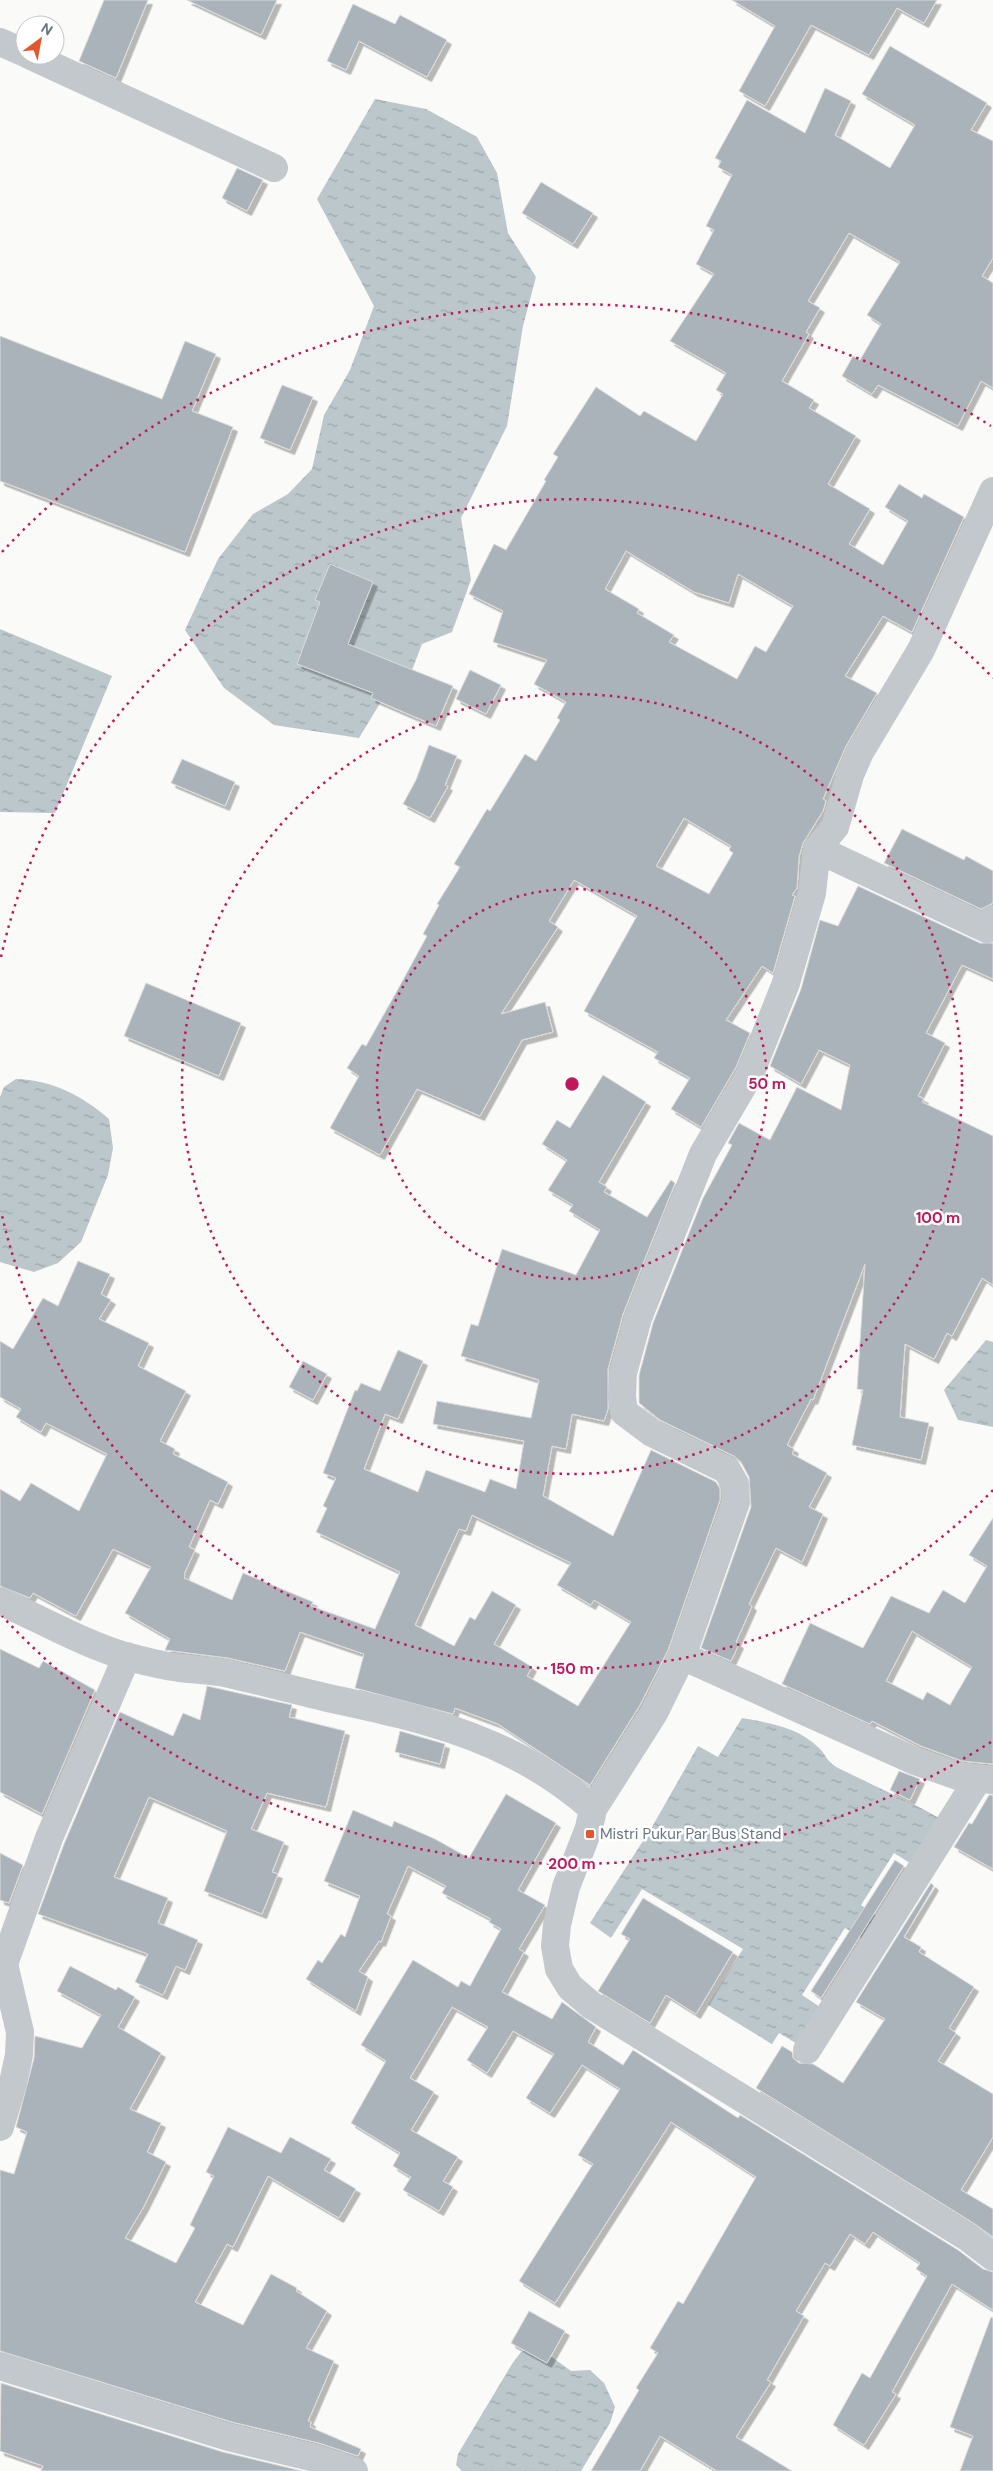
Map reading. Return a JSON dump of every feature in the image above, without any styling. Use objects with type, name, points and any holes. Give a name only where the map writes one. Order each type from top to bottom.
[{"type":"street","points":[[0,42],[15,49]]},
{"type":"street","points":[[51,65],[274,168]]},
{"type":"street","points":[[993,491],[921,650],[860,752],[850,775],[835,827],[817,849],[812,893],[786,983],[750,1074],[703,1154],[638,1318],[623,1373],[622,1396],[624,1412],[652,1433],[727,1470],[734,1484],[736,1502],[682,1656],[650,1721],[593,1810],[589,1828],[566,1887],[557,1925],[555,1946],[559,1970],[570,1987],[591,2005],[937,2218],[993,2257]]},
{"type":"street","points":[[817,849],[987,929],[993,919]]},
{"type":"street","points":[[0,1601],[62,1630],[126,1656],[178,1668],[238,1676],[403,1714],[466,1733],[528,1763],[575,1793],[593,1810]]},
{"type":"street","points":[[0,2127],[19,2055],[20,2032],[12,1988],[4,1964],[49,1838],[126,1656]]},
{"type":"street","points":[[682,1656],[915,1761],[958,1776],[985,1780],[807,2050]]},
{"type":"street","points":[[0,2366],[228,2438],[316,2458],[354,2471]]},
{"type":"water","points":[[375,99],[426,109],[477,137],[497,173],[508,233],[536,277],[523,326],[507,426],[461,518],[471,580],[452,632],[422,644],[407,683],[382,700],[359,738],[274,725],[224,688],[185,630],[218,559],[253,514],[288,494],[312,469],[324,415],[350,370],[374,306],[317,199]]},
{"type":"water","points":[[0,629],[112,676],[55,813],[0,812]]},
{"type":"water","points":[[16,1079],[42,1082],[78,1096],[89,1103],[109,1119],[113,1148],[108,1175],[81,1242],[58,1263],[34,1272],[0,1262],[0,1097],[4,1087]]},
{"type":"water","points":[[986,1340],[993,1342],[993,1427],[958,1420],[944,1390]]},
{"type":"water","points":[[742,1718],[783,1727],[802,1735],[819,1748],[829,1761],[838,1768],[946,1822],[918,1868],[894,1853],[861,1905],[882,1920],[867,1942],[845,1928],[802,1995],[823,2009],[799,2045],[779,2033],[772,2044],[708,2005],[743,1949],[642,1889],[611,1938],[590,1923],[652,1827],[698,1746],[718,1757]]},
{"type":"water","points":[[530,2349],[549,2355],[571,2371],[590,2370],[604,2383],[615,2407],[610,2423],[581,2471],[462,2471],[456,2465],[458,2454],[512,2364],[521,2352]]},
{"type":"building","points":[[104,0],[148,0],[116,78],[79,61]]},
{"type":"building","points":[[187,0],[277,0],[261,35]]},
{"type":"building","points":[[732,0],[937,0],[924,23],[897,8],[869,55],[811,25],[765,106],[739,91],[775,26]]},
{"type":"building","points":[[353,4],[395,24],[400,15],[447,40],[427,77],[359,41],[346,70],[327,61]]},
{"type":"building","points":[[890,46],[987,103],[971,130],[993,141],[993,258],[982,276],[993,283],[993,388],[981,381],[958,426],[878,385],[872,394],[842,376],[853,356],[860,360],[881,324],[867,315],[900,262],[849,233],[808,301],[820,308],[806,332],[809,334],[782,381],[814,400],[809,408],[856,436],[828,484],[870,509],[849,544],[883,565],[908,521],[885,507],[899,484],[922,498],[924,494],[964,517],[912,632],[883,616],[845,676],[877,693],[846,746],[823,799],[826,801],[823,811],[803,843],[799,857],[797,888],[792,895],[795,896],[773,973],[762,966],[726,1020],[750,1033],[736,1067],[701,1127],[671,1109],[690,1078],[654,1058],[658,1052],[584,1011],[637,916],[574,880],[549,921],[558,927],[501,1014],[545,1002],[553,1032],[522,1040],[480,1116],[417,1089],[380,1155],[330,1128],[359,1076],[347,1068],[362,1044],[366,1046],[427,936],[423,934],[439,905],[437,904],[460,867],[454,864],[487,809],[490,811],[525,754],[536,761],[560,720],[557,718],[566,702],[534,684],[547,660],[493,642],[503,611],[469,594],[494,544],[506,550],[558,457],[553,454],[596,387],[640,416],[644,411],[696,441],[723,394],[716,390],[726,373],[670,341],[714,274],[696,264],[714,230],[706,226],[732,175],[718,167],[721,161],[715,158],[747,100],[805,133],[825,88],[851,101],[835,135],[890,168],[915,125],[862,94]],"holes":[[[626,551],[694,592],[729,603],[738,574],[793,606],[766,652],[755,646],[737,679],[669,642],[674,635],[637,613],[639,609],[605,589]],[[684,818],[731,846],[729,850],[733,853],[709,894],[656,866]]]},
{"type":"building","points":[[237,168],[263,180],[247,211],[222,198]]},
{"type":"building","points":[[541,182],[593,213],[573,244],[522,213]]},
{"type":"building","points":[[0,336],[162,399],[185,341],[216,354],[192,411],[233,427],[185,552],[0,481]]},
{"type":"building","points":[[282,385],[313,397],[290,450],[260,438]]},
{"type":"building","points":[[330,564],[373,582],[348,644],[453,686],[436,726],[371,698],[373,693],[297,664],[320,602],[315,600]]},
{"type":"building","points":[[470,670],[501,685],[486,714],[456,699]]},
{"type":"building","points":[[429,745],[457,756],[445,785],[448,786],[430,818],[403,804],[416,780]]},
{"type":"building","points":[[182,759],[235,782],[225,806],[171,783]]},
{"type":"building","points":[[902,829],[964,860],[966,856],[993,871],[993,903],[981,909],[884,863]]},
{"type":"building","points":[[858,886],[980,943],[993,943],[993,979],[962,965],[926,1033],[945,1043],[918,1096],[924,1099],[922,1102],[993,1136],[993,1285],[982,1278],[952,1336],[947,1333],[934,1359],[905,1344],[900,1417],[929,1423],[921,1460],[852,1445],[863,1390],[857,1389],[865,1264],[813,1400],[811,1399],[787,1445],[794,1449],[792,1454],[827,1473],[809,1507],[823,1514],[802,1562],[776,1548],[749,1604],[752,1606],[736,1642],[739,1644],[731,1661],[701,1648],[751,1507],[749,1477],[741,1462],[734,1456],[660,1420],[639,1403],[639,1375],[653,1323],[703,1198],[732,1145],[728,1143],[739,1123],[770,1140],[797,1087],[841,1110],[850,1065],[819,1050],[801,1084],[770,1066],[801,989],[820,920],[838,926]]},
{"type":"building","points":[[146,983],[241,1023],[219,1076],[124,1036]]},
{"type":"building","points":[[603,1075],[646,1102],[599,1182],[607,1187],[604,1192],[647,1217],[671,1180],[675,1183],[623,1314],[608,1369],[608,1409],[604,1421],[572,1414],[566,1449],[552,1446],[543,1496],[613,1536],[651,1450],[716,1482],[720,1489],[720,1500],[668,1650],[640,1705],[590,1785],[498,1724],[455,1708],[453,1714],[355,1688],[364,1654],[300,1632],[285,1671],[228,1658],[165,1650],[170,1639],[125,1613],[151,1567],[113,1549],[76,1616],[33,1593],[30,1598],[0,1586],[0,1489],[20,1501],[31,1483],[79,1511],[107,1454],[46,1423],[41,1432],[16,1417],[21,1409],[0,1397],[0,1341],[13,1349],[43,1298],[58,1306],[78,1261],[110,1274],[101,1294],[111,1300],[99,1319],[149,1343],[138,1366],[186,1391],[160,1441],[175,1449],[173,1454],[228,1482],[218,1504],[210,1500],[189,1547],[195,1550],[184,1578],[232,1600],[243,1573],[313,1602],[311,1606],[375,1629],[400,1572],[316,1532],[327,1508],[323,1506],[336,1478],[323,1473],[355,1390],[357,1391],[361,1383],[380,1391],[398,1350],[423,1361],[398,1419],[385,1414],[364,1469],[418,1492],[426,1470],[485,1492],[490,1479],[516,1489],[524,1441],[433,1424],[437,1401],[531,1418],[539,1380],[461,1356],[471,1324],[478,1326],[502,1249],[576,1275],[600,1230],[569,1211],[573,1205],[548,1190],[567,1160],[542,1144],[557,1120],[570,1128]],"holes":[[[472,1515],[571,1563],[557,1585],[591,1605],[594,1600],[631,1622],[578,1706],[527,1676],[532,1667],[494,1644],[516,1605],[492,1591],[475,1620],[470,1617],[454,1646],[415,1625],[459,1529],[466,1531]]]},
{"type":"building","points":[[303,1361],[327,1374],[313,1400],[289,1387]]},
{"type":"building","points":[[993,1518],[993,1764],[962,1761],[921,1746],[872,1721],[870,1724],[782,1684],[810,1623],[863,1648],[891,1596],[929,1613],[943,1590],[965,1603],[987,1566],[969,1555]],"holes":[[[912,1631],[972,1667],[950,1705],[927,1692],[923,1700],[886,1681]]]},
{"type":"building","points":[[0,1649],[39,1668],[43,1661],[95,1690],[42,1814],[0,1792]]},
{"type":"building","points":[[207,1686],[292,1705],[289,1717],[345,1731],[326,1807],[267,1793],[251,1829],[284,1842],[272,1872],[278,1874],[262,1914],[204,1891],[227,1831],[149,1797],[114,1877],[168,1898],[158,1923],[198,1940],[185,1970],[176,1966],[163,1995],[135,1982],[148,1954],[38,1914],[64,1844],[120,1712],[173,1736],[183,1713],[200,1720]]},
{"type":"building","points":[[400,1731],[445,1744],[440,1764],[395,1752]]},
{"type":"building","points":[[899,1771],[920,1779],[910,1800],[890,1790]]},
{"type":"building","points":[[506,1794],[556,1823],[518,1890],[545,1905],[519,1949],[524,1952],[502,1992],[552,2019],[562,2002],[596,2027],[588,2042],[623,2065],[633,2050],[738,2118],[740,2115],[958,2250],[983,2269],[993,2272],[993,2310],[952,2284],[892,2392],[896,2394],[864,2445],[833,2425],[862,2373],[870,2378],[927,2276],[916,2269],[920,2263],[873,2232],[865,2244],[850,2234],[830,2266],[825,2263],[796,2311],[804,2316],[767,2380],[771,2382],[736,2437],[792,2471],[717,2471],[660,2436],[640,2471],[591,2471],[639,2390],[636,2388],[658,2353],[650,2348],[678,2301],[683,2304],[756,2177],[671,2122],[555,2303],[519,2281],[593,2164],[578,2155],[620,2089],[582,2065],[550,2113],[526,2098],[554,2054],[513,2031],[487,2073],[467,2060],[488,2027],[452,2007],[410,2078],[434,2092],[411,2130],[458,2157],[443,2181],[453,2187],[439,2211],[403,2190],[411,2177],[393,2166],[400,2153],[351,2123],[386,2061],[361,2045],[413,1960],[458,1987],[461,1981],[470,1986],[501,1929],[489,1922],[491,1919],[442,1893],[446,1886],[408,1866],[387,1914],[391,1916],[381,1942],[379,1941],[359,1971],[368,1977],[356,2011],[306,1979],[318,1960],[322,1963],[341,1934],[345,1937],[360,1896],[324,1881],[353,1810],[392,1827],[394,1821],[435,1839],[469,1858]]},
{"type":"building","points":[[989,1795],[993,1795],[993,1869],[954,1847],[969,1823],[972,1824]]},
{"type":"building","points":[[0,1853],[23,1865],[9,1903],[0,1900]]},
{"type":"building","points":[[895,1860],[904,1866],[821,1998],[811,1991]]},
{"type":"building","points":[[931,1883],[934,1886],[904,1937],[921,1947],[919,1952],[974,1987],[949,2028],[956,2033],[938,2061],[993,2094],[993,2137],[961,2190],[993,2209],[993,2237],[756,2088],[782,2046],[792,2052],[793,2058],[799,2063],[813,2064],[843,2083],[885,2019],[856,2002]]},
{"type":"building","points":[[643,1898],[733,1952],[696,2014],[666,1995],[650,2023],[598,1991],[630,1939],[621,1934]]},
{"type":"building","points":[[70,1966],[116,1990],[118,1987],[135,1997],[118,2027],[161,2053],[130,2109],[161,2123],[147,2152],[166,2162],[143,2208],[125,2238],[176,2263],[195,2228],[190,2225],[214,2176],[206,2172],[228,2127],[281,2153],[290,2137],[331,2159],[324,2170],[356,2189],[339,2218],[268,2176],[233,2247],[227,2244],[195,2302],[243,2325],[271,2274],[297,2288],[296,2291],[327,2311],[306,2348],[334,2361],[308,2421],[311,2422],[310,2427],[361,2449],[358,2456],[319,2443],[232,2422],[0,2351],[0,2170],[14,2174],[27,2132],[16,2127],[34,2058],[35,2036],[82,2048],[101,2015],[57,1991]]},
{"type":"building","points":[[529,2311],[565,2331],[547,2363],[511,2343]]},
{"type":"building","points":[[991,2317],[993,2318],[993,2471],[960,2471],[973,2436],[950,2427]]},
{"type":"building","points":[[1,2383],[223,2452],[302,2471],[41,2471],[43,2466],[0,2451]]},
{"type":"place","name":"Mistri Pukur Par Bus Stand","points":[[590,1834]]}]
